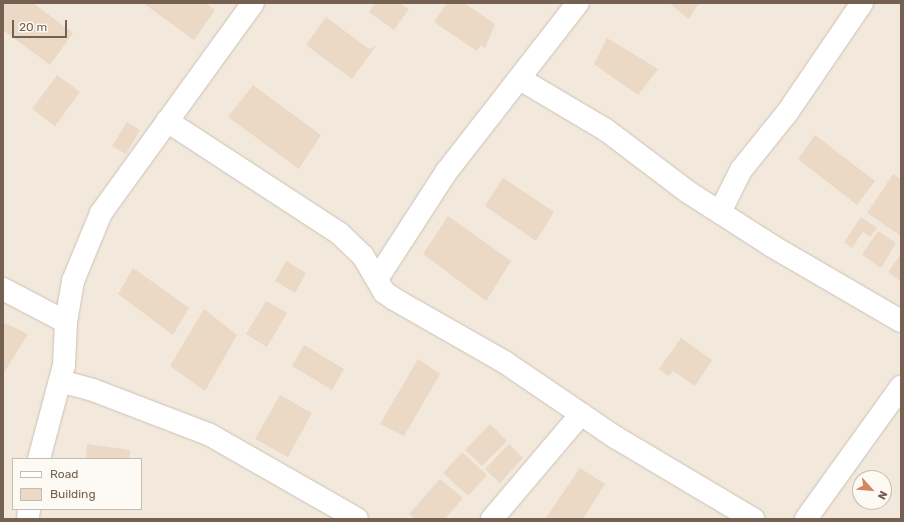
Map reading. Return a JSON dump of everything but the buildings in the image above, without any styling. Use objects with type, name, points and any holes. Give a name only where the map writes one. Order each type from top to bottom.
[{"type":"street","points":[[39,458],[64,365],[66,322],[73,281],[101,213],[253,3]]},
{"type":"street","points":[[377,279],[447,171],[578,3]]},
{"type":"street","points":[[720,212],[741,170],[787,113],[862,3]]},
{"type":"street","points":[[520,79],[606,130],[720,212],[901,321]]},
{"type":"street","points":[[167,121],[339,233],[364,256],[377,279],[394,299],[506,362],[581,414],[753,519]]},
{"type":"street","points":[[3,289],[66,322]]},
{"type":"street","points":[[60,381],[93,390],[210,435],[357,519]]},
{"type":"street","points":[[806,519],[901,387]]},
{"type":"street","points":[[492,519],[581,414]]},
{"type":"shaded area","points":[[3,3],[901,3],[901,519],[3,519]]}]
